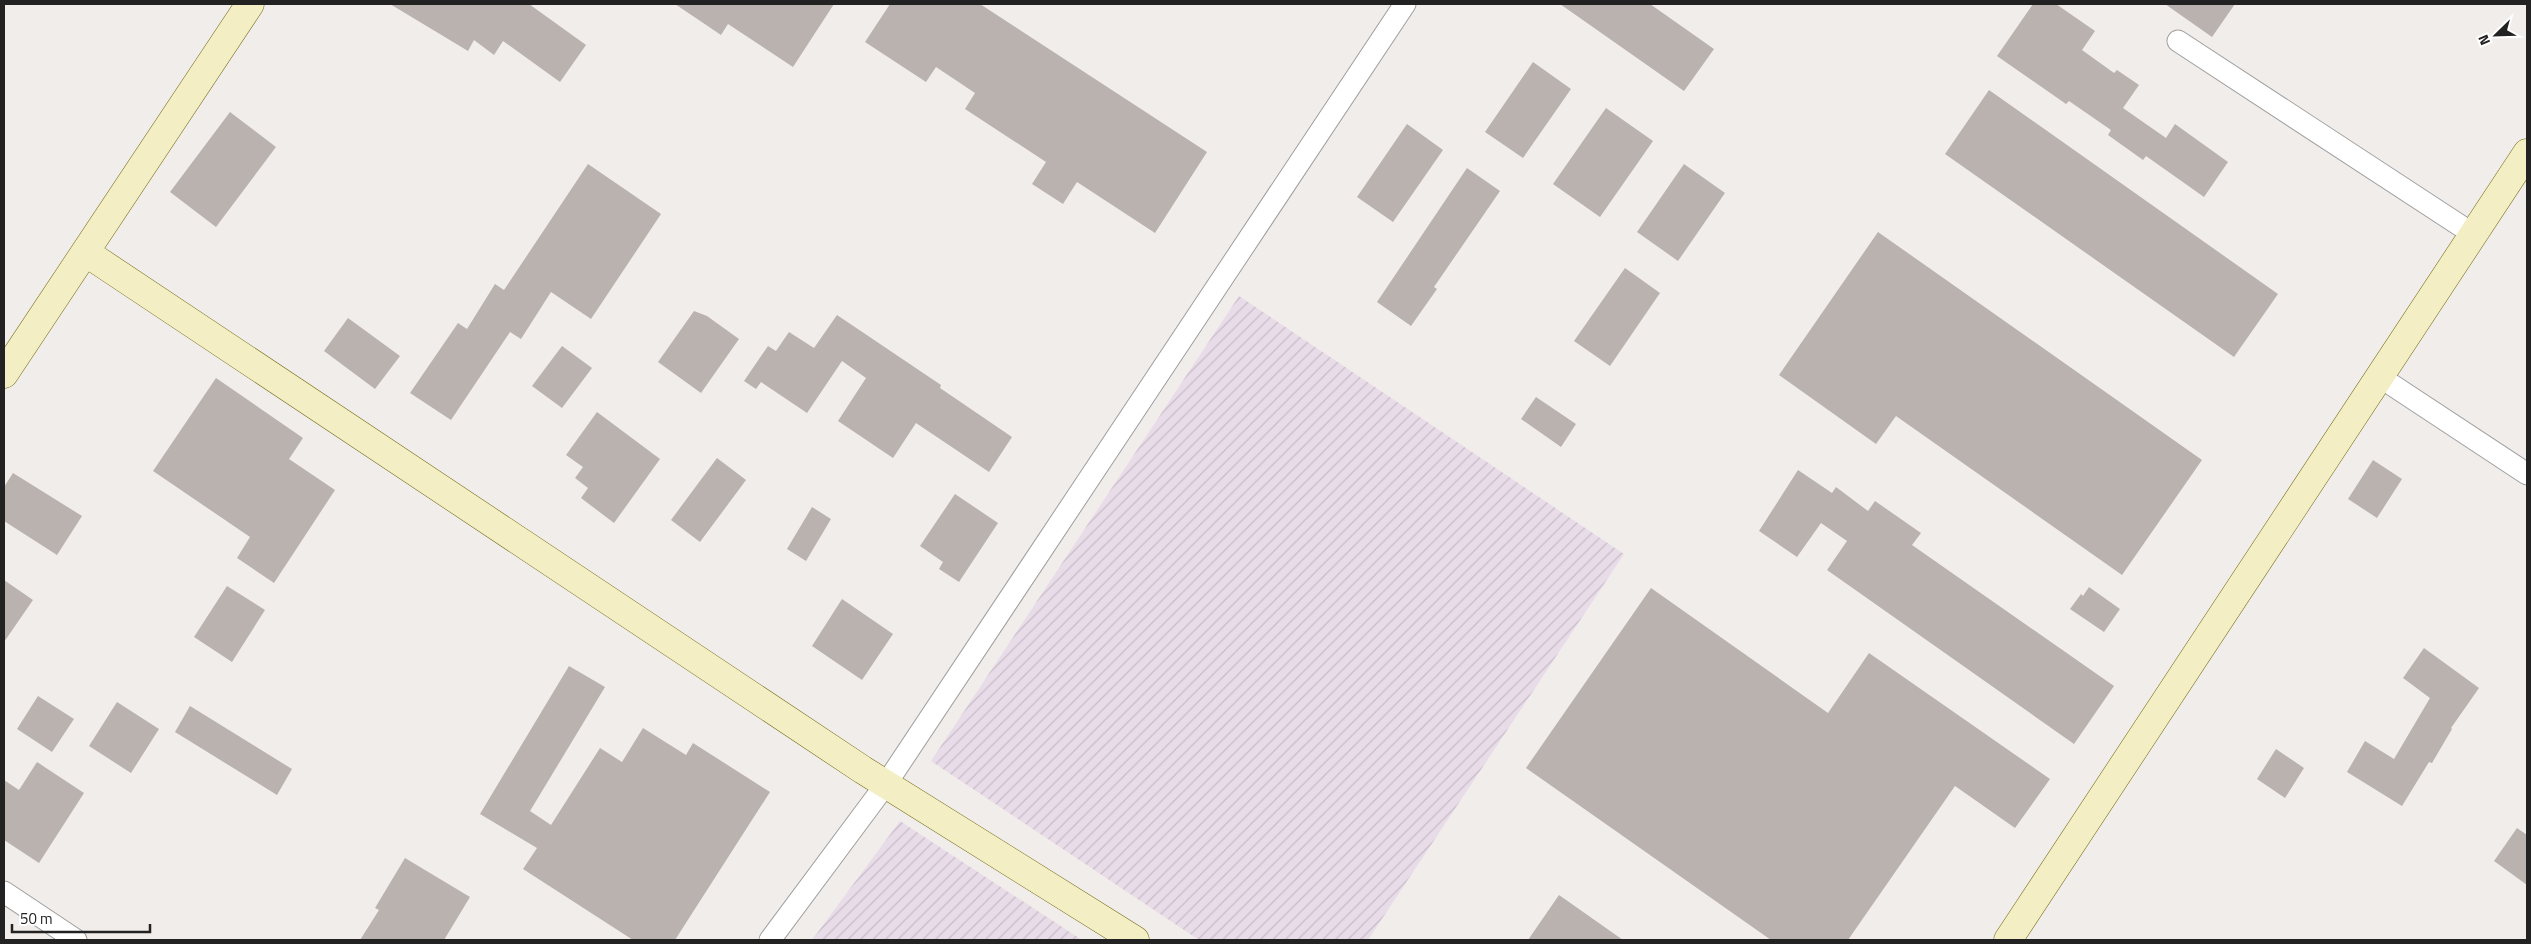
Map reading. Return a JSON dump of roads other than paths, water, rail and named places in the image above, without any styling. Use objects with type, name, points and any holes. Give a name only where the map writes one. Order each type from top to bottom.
[{"type":"main road","points":[[4,374],[250,4]]},
{"type":"main road","points":[[2008,940],[2527,153]]},
{"type":"main road","points":[[85,252],[886,784],[1135,940]]},
{"type":"street","points":[[770,940],[886,784],[1405,4]]},
{"type":"street","points":[[2178,41],[2474,234]]},
{"type":"street","points":[[2380,377],[2527,474]]},
{"type":"street","points":[[4,892],[76,940]]}]
